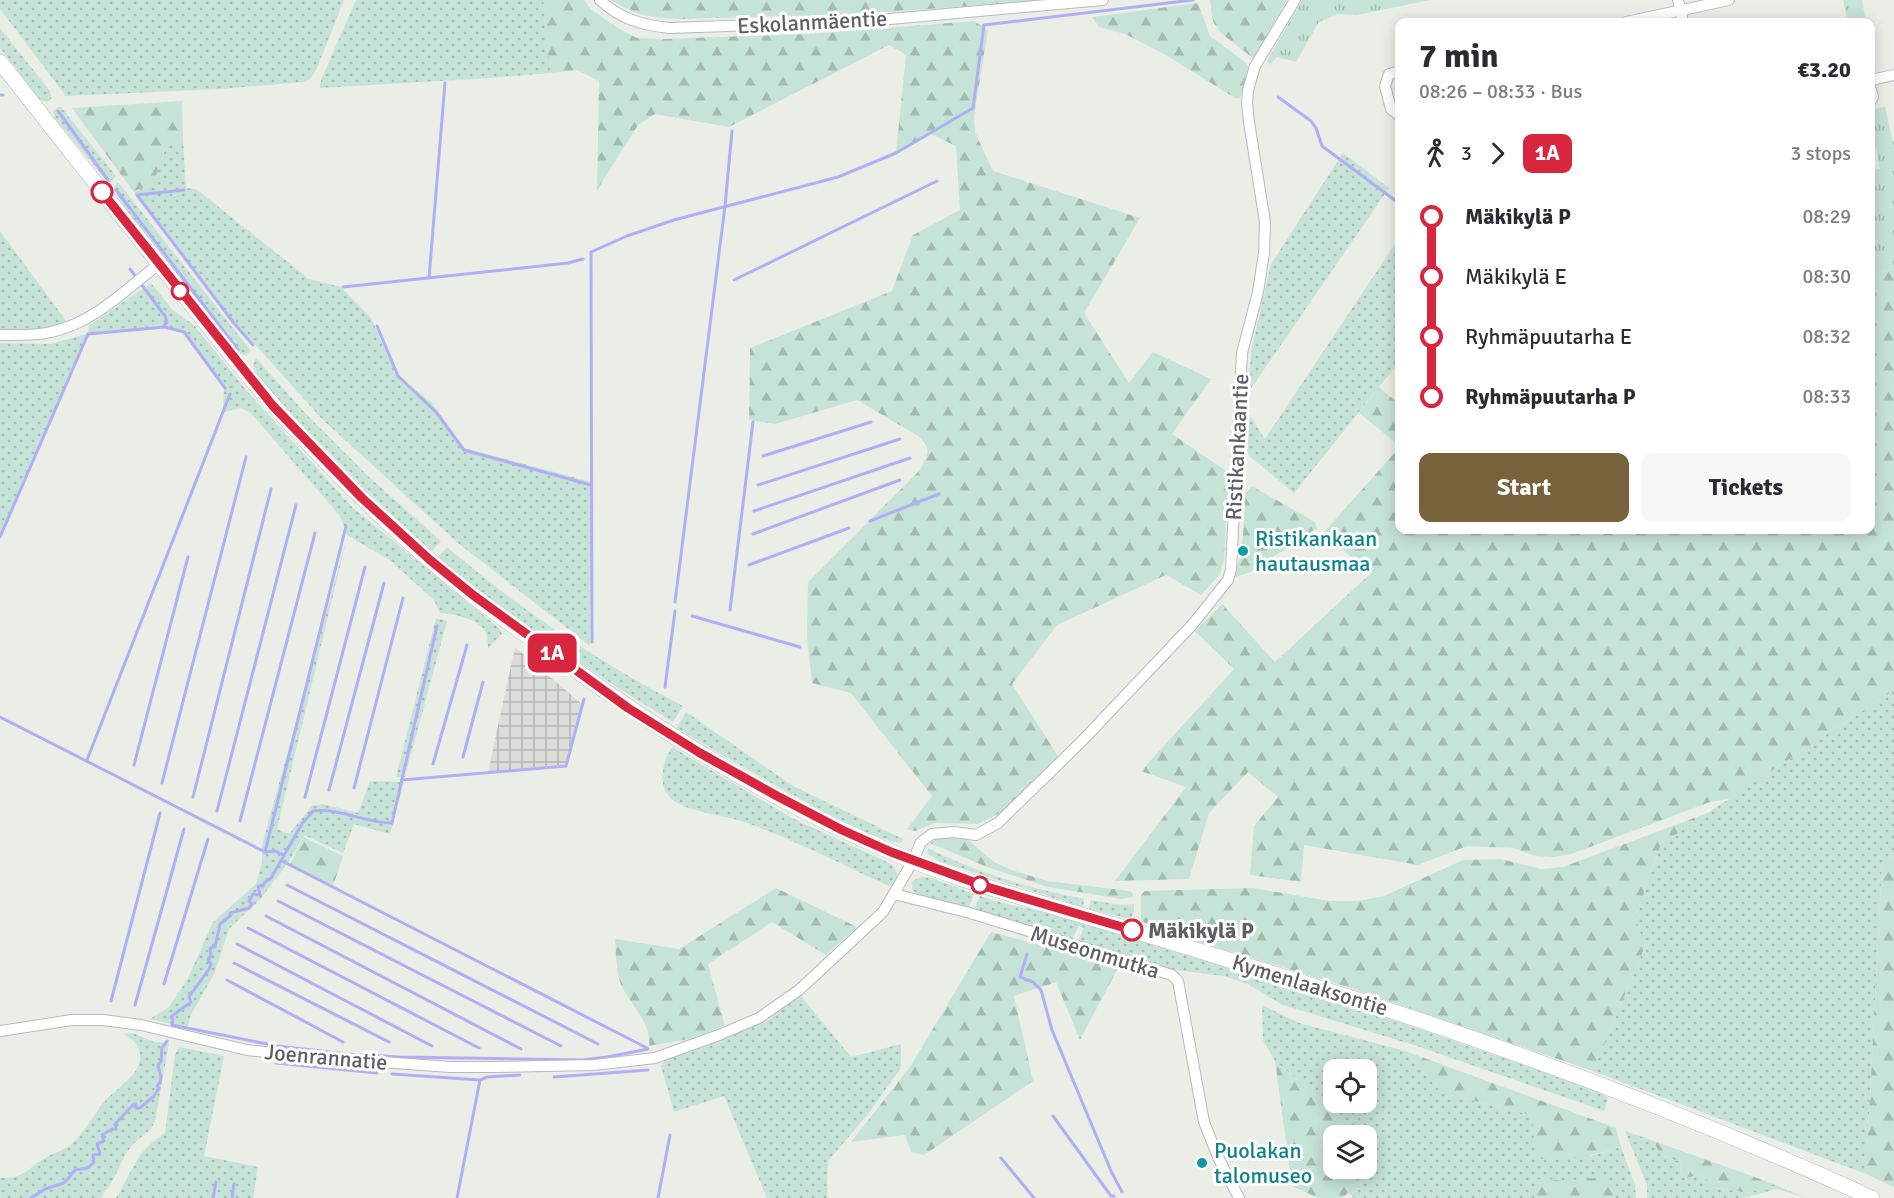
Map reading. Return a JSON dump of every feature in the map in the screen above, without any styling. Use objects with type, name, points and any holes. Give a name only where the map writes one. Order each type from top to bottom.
[{"type":"main road","name":"Kymenlaaksontie","points":[[0,62],[273,406],[317,454],[396,530],[473,595],[628,708],[700,753],[842,830],[913,861],[987,887],[1307,984],[1443,1028],[1617,1090],[1800,1165],[1872,1198]]},
{"type":"street","name":"Eskolanmäentie","points":[[600,0],[608,8],[628,20],[648,26],[669,28],[868,21],[1103,0]]},
{"type":"street","name":"Ristikankaantie","points":[[913,861],[921,842],[932,834],[954,832],[976,835],[998,823],[1082,741],[1192,625],[1228,580],[1231,569],[1242,353],[1258,292],[1265,243],[1263,201],[1249,122],[1248,90],[1255,66],[1295,0]]},
{"type":"street","points":[[1638,18],[1679,5],[1729,0]]},
{"type":"street","points":[[1395,72],[1389,74],[1384,86],[1391,109],[1395,112]]},
{"type":"street","points":[[1875,79],[1894,75]]},
{"type":"street","points":[[0,335],[38,334],[73,326],[93,315],[159,264]]},
{"type":"street","name":"Joenrannatie","points":[[0,1031],[72,1020],[103,1020],[141,1025],[260,1051],[450,1067],[585,1066],[655,1058],[759,1018],[799,990],[884,912],[913,861]]},
{"type":"street","name":"Museonmutka","points":[[894,894],[970,913],[1172,975],[1178,981],[1204,1122],[1218,1157],[1239,1198]]},
{"type":"shaded area","points":[[515,647],[582,704],[567,764],[488,772]]},
{"type":"green space","points":[[0,0],[344,0],[317,68],[311,78],[305,82],[221,89],[66,96],[0,9]]},
{"type":"green space","points":[[356,0],[549,0],[550,73],[320,88],[321,80]]},
{"type":"green space","points":[[543,0],[584,0],[591,9],[616,27],[637,38],[811,34],[974,21],[988,30],[974,116],[975,132],[993,171],[1140,218],[1084,313],[1129,383],[1153,352],[1211,379],[1172,434],[1229,473],[1224,559],[1220,574],[1201,595],[1166,575],[1057,625],[1012,684],[1058,756],[1000,813],[978,824],[935,823],[915,831],[907,829],[932,796],[851,693],[812,683],[807,639],[808,582],[920,470],[927,452],[926,445],[918,436],[857,400],[775,424],[749,420],[750,348],[892,291],[913,235],[960,210],[956,146],[931,134],[896,152],[906,55],[889,45],[729,127],[655,114],[638,125],[597,190],[599,81],[577,70],[550,73]]},
{"type":"green space","points":[[611,0],[1048,0],[860,14],[681,19],[644,15]]},
{"type":"green space","points":[[1210,0],[1287,0],[1254,59],[1221,33],[1213,21]]},
{"type":"green space","points":[[1302,0],[1430,0],[1357,15],[1338,14],[1319,22],[1296,62],[1277,57],[1270,65],[1267,61]]},
{"type":"green space","points":[[1843,0],[1862,0],[1865,18],[1847,18]]},
{"type":"green space","points":[[1198,3],[1210,36],[1246,63],[1248,67],[1240,98],[1235,98],[1166,55],[1125,34],[1099,27],[1092,17]]},
{"type":"green space","points":[[0,28],[50,91],[52,98],[47,102],[39,99],[0,48]]},
{"type":"green space","points":[[182,101],[183,140],[166,147],[153,185],[133,191],[72,108]]},
{"type":"green space","points":[[59,107],[116,176],[111,182],[108,182],[55,119],[53,111]]},
{"type":"green space","points":[[1885,107],[1894,142],[1894,270],[1875,273],[1875,170],[1880,169],[1875,145],[1875,109]]},
{"type":"green space","points":[[183,140],[186,188],[196,189],[309,279],[341,287],[371,318],[397,376],[432,403],[464,448],[592,482],[590,646],[458,543],[322,419],[234,321],[133,191],[153,185],[166,147]]},
{"type":"green space","points":[[1343,153],[1389,188],[1247,394],[1252,347],[1271,264]]},
{"type":"green space","points":[[117,183],[251,351],[245,355],[240,354],[208,315],[122,203],[114,188]]},
{"type":"green space","points":[[0,231],[67,322],[41,329],[0,330]]},
{"type":"green space","points":[[1395,244],[1395,367],[1294,493],[1247,454],[1250,416],[1265,439]]},
{"type":"green space","points":[[1894,270],[1894,690],[1729,799],[1710,802],[1571,854],[1553,857],[1535,856],[1513,848],[1467,846],[1418,865],[1304,845],[1301,882],[1250,875],[1254,826],[1278,797],[1248,772],[1209,813],[1189,879],[1115,881],[1186,787],[1141,771],[1234,669],[1195,631],[1222,604],[1275,662],[1370,574],[1324,532],[1395,452],[1395,534],[1875,534],[1875,273]]},
{"type":"green space","points":[[151,283],[173,310],[194,325],[246,390],[352,507],[499,628],[502,634],[488,648],[486,632],[482,627],[465,618],[440,613],[434,600],[391,561],[347,535],[340,516],[251,413],[241,408],[223,412],[224,387],[184,332],[165,327],[87,334],[90,325]]},
{"type":"green space","points":[[87,334],[0,537],[0,343],[50,344]]},
{"type":"green space","points":[[256,358],[306,414],[369,477],[441,541],[432,551],[362,486],[278,400],[256,371],[253,365]]},
{"type":"green space","points":[[1379,387],[1395,401],[1395,442],[1359,413]]},
{"type":"green space","points":[[1252,486],[1315,522],[1317,528],[1251,572],[1235,577],[1242,542],[1245,493]]},
{"type":"green space","points":[[347,537],[277,829],[289,834],[312,806],[323,804],[358,813],[370,781],[404,782],[390,834],[354,824],[343,853],[304,835],[288,863],[258,902],[229,929],[214,974],[191,1015],[187,1028],[150,1019],[169,1007],[188,978],[213,922],[256,884],[262,862],[262,845]]},
{"type":"green space","points":[[447,547],[503,592],[560,633],[620,671],[683,706],[673,722],[523,624],[465,580],[438,557]]},
{"type":"green space","points":[[436,618],[447,621],[405,777],[396,777]]},
{"type":"green space","points":[[1894,690],[1894,855],[1882,863],[1866,1174],[1593,1071],[1645,946],[1635,918],[1661,844]]},
{"type":"green space","points":[[686,712],[793,786],[903,839],[902,842],[887,840],[829,814],[677,728]]},
{"type":"green space","points":[[672,747],[792,818],[891,864],[898,878],[893,886],[887,885],[770,832],[744,822],[691,809],[674,801],[668,796],[662,775]]},
{"type":"green space","points":[[1710,812],[1661,844],[1635,918],[1645,946],[1593,1071],[1344,986],[1166,932],[1141,921],[1141,895],[1145,891],[1252,888],[1330,901],[1357,901],[1384,896],[1463,860],[1501,859],[1541,869],[1563,867]]},
{"type":"green space","points":[[953,835],[967,839],[994,862],[1012,870],[1047,881],[1130,891],[1133,897],[1122,899],[1048,887],[987,867],[930,843],[933,839]]},
{"type":"green space","points":[[303,837],[343,856],[333,886],[290,865]]},
{"type":"green space","points":[[928,848],[1004,879],[1084,899],[1083,907],[941,862],[927,853]]},
{"type":"green space","points":[[1894,855],[1894,1187],[1866,1174],[1882,863]]},
{"type":"green space","points":[[921,877],[932,878],[974,894],[968,910],[917,894],[912,888],[912,881]]},
{"type":"green space","points":[[776,888],[857,927],[826,955],[772,922],[708,964],[725,1026],[689,1039],[649,1046],[647,1029],[620,982],[615,939],[679,949]]},
{"type":"green space","points":[[980,896],[1044,912],[1341,1002],[1602,1093],[1608,1098],[1604,1111],[1420,1047],[1283,1005],[1248,984],[1224,976],[1159,968],[1077,943],[1084,928],[1079,926],[1071,941],[974,909]]},
{"type":"green space","points":[[1091,900],[1121,905],[1134,904],[1134,912],[1130,919],[1089,909]]},
{"type":"green space","points":[[991,932],[1119,966],[1080,1040],[1056,982],[1014,996],[1033,1081],[924,1155],[911,1152],[905,1135],[851,1142],[910,1067]]},
{"type":"green space","points":[[800,995],[851,1057],[901,1044],[901,1068],[868,1114],[828,1161],[827,1198],[767,1198],[724,1096],[674,1112],[661,1066],[665,1060],[767,1021]]},
{"type":"green space","points":[[1262,1005],[1299,1023],[1405,1051],[1442,1093],[1532,1115],[1591,1156],[1621,1147],[1635,1185],[1636,1198],[1354,1198],[1348,1192],[1360,1179],[1377,1179],[1377,1125],[1351,1125],[1337,1113],[1377,1113],[1377,1059],[1323,1059],[1323,1101],[1275,1061],[1263,1040]]},
{"type":"green space","points":[[133,1033],[154,1042],[169,1043],[155,1121],[151,1129],[133,1144],[125,1155],[101,1198],[0,1198],[0,1178],[20,1175],[70,1145],[105,1101],[132,1076],[140,1060],[139,1050],[129,1037],[123,1034]]},
{"type":"green space","points":[[179,1047],[224,1056],[204,1156],[258,1167],[253,1198],[116,1198],[141,1155],[165,1133],[175,1055]]},
{"type":"green space","points":[[1405,1051],[1616,1128],[1621,1147],[1579,1157],[1535,1158],[1532,1115],[1442,1093]]},
{"type":"green space","points":[[1275,1061],[1323,1101],[1323,1113],[1337,1113],[1351,1125],[1323,1125],[1323,1179],[1360,1179],[1343,1198],[1318,1198],[1292,1186]]},
{"type":"green space","points":[[1625,1131],[1654,1141],[1660,1155],[1681,1162],[1680,1173],[1687,1178],[1699,1174],[1713,1187],[1748,1193],[1774,1184],[1806,1198],[1777,1189],[1743,1198],[1647,1198],[1647,1185]]},
{"type":"green space","points":[[1654,1141],[1774,1184],[1748,1193],[1713,1187],[1699,1174],[1687,1178],[1680,1173],[1681,1162],[1660,1155]]},
{"type":"green space","points":[[1601,1177],[1612,1187],[1614,1194],[1610,1198],[1534,1198],[1535,1180],[1543,1178],[1563,1181]]},
{"type":"waterway","points":[[592,642],[591,252],[627,236],[674,220],[838,177],[896,153],[973,108],[984,25],[1193,0]]},
{"type":"waterway","points":[[429,278],[445,83]]},
{"type":"waterway","points":[[1278,97],[1311,121],[1322,146],[1395,200]]},
{"type":"waterway","points":[[58,111],[108,180]]},
{"type":"waterway","points":[[675,602],[725,206],[732,131]]},
{"type":"waterway","points":[[734,280],[937,181]]},
{"type":"waterway","points":[[116,190],[238,350]]},
{"type":"waterway","points":[[184,190],[137,195],[253,345]]},
{"type":"waterway","points":[[343,287],[568,263],[583,259]]},
{"type":"waterway","points":[[130,269],[165,316],[167,322],[163,327]]},
{"type":"waterway","points":[[377,326],[398,376],[436,412],[464,450],[591,485]]},
{"type":"waterway","points":[[0,537],[88,334],[165,327],[184,332],[225,388]]},
{"type":"waterway","points":[[87,760],[230,394]]},
{"type":"waterway","points":[[730,610],[753,422]]},
{"type":"waterway","points":[[763,456],[871,422]]},
{"type":"waterway","points":[[758,485],[900,439]]},
{"type":"waterway","points":[[162,783],[246,457]]},
{"type":"waterway","points":[[754,511],[910,458]]},
{"type":"waterway","points":[[753,534],[900,480]]},
{"type":"waterway","points":[[193,797],[271,489]]},
{"type":"waterway","points":[[870,521],[939,494]]},
{"type":"waterway","points":[[217,811],[296,505]]},
{"type":"waterway","points":[[265,852],[346,526]]},
{"type":"waterway","points":[[749,565],[849,528]]},
{"type":"waterway","points":[[240,821],[315,533]]},
{"type":"waterway","points":[[134,765],[188,557]]},
{"type":"waterway","points":[[305,797],[365,567]]},
{"type":"waterway","points":[[329,790],[384,583]]},
{"type":"waterway","points":[[354,788],[403,598]]},
{"type":"waterway","points":[[665,687],[675,611]]},
{"type":"waterway","points":[[692,616],[800,647]]},
{"type":"waterway","points":[[437,626],[392,823],[333,812],[313,811],[302,824],[271,878],[263,886],[258,886],[260,895],[253,894],[249,901],[252,904],[249,908],[230,913],[230,916],[220,924],[215,947],[210,948],[209,969],[189,997],[191,1002],[171,1017],[172,1025],[277,1046],[399,1057],[582,1060],[648,1049]]},
{"type":"waterway","points":[[433,764],[467,645]]},
{"type":"waterway","points":[[463,757],[483,682]]},
{"type":"waterway","points":[[402,780],[566,766],[584,699]]},
{"type":"waterway","points":[[0,717],[265,852],[274,851],[284,855]]},
{"type":"waterway","points":[[111,1001],[160,813]]},
{"type":"waterway","points":[[135,1005],[184,829]]},
{"type":"waterway","points":[[164,984],[208,839]]},
{"type":"waterway","points":[[282,861],[647,1048]]},
{"type":"waterway","points":[[287,885],[598,1044]]},
{"type":"waterway","points":[[278,901],[561,1046]]},
{"type":"waterway","points":[[266,916],[521,1049]]},
{"type":"waterway","points":[[248,928],[479,1048]]},
{"type":"waterway","points":[[237,944],[432,1046]]},
{"type":"waterway","points":[[1027,954],[1020,977],[1033,982],[1041,990],[1052,1030],[1122,1192]]},
{"type":"waterway","points":[[234,963],[389,1042]]},
{"type":"waterway","points":[[227,980],[343,1042]]},
{"type":"waterway","points":[[31,1198],[45,1189],[64,1183],[75,1170],[88,1168],[94,1162],[93,1155],[100,1154],[97,1144],[104,1141],[102,1135],[116,1129],[115,1124],[133,1105],[136,1104],[136,1108],[140,1108],[154,1096],[160,1083],[158,1065],[161,1062],[162,1048],[167,1041]]},
{"type":"waterway","points":[[276,1063],[377,1073]]},
{"type":"waterway","points":[[554,1077],[648,1070]]},
{"type":"waterway","points":[[392,1074],[480,1080],[487,1077],[520,1075]]},
{"type":"waterway","points":[[457,1198],[480,1080]]},
{"type":"waterway","points":[[1053,1116],[1111,1196],[1114,1196]]},
{"type":"waterway","points":[[658,1198],[670,1135]]},
{"type":"waterway","points":[[1001,1158],[1034,1198]]},
{"type":"waterway","points":[[213,1198],[216,1182]]},
{"type":"waterway","points":[[232,1198],[234,1184]]},
{"type":"bus line","name":"1A","points":[[102,192],[239,365],[317,454],[430,560],[473,595],[628,708],[700,753],[777,796],[842,830],[891,852],[987,887],[1132,930]]},
{"type":"place","name":"Ristikankaan hautausmaa","points":[[1243,551]]},
{"type":"place","name":"Mäkikylä P","points":[[1132,930]]},
{"type":"place","name":"Puolakan talomuseo","points":[[1202,1163]]}]
